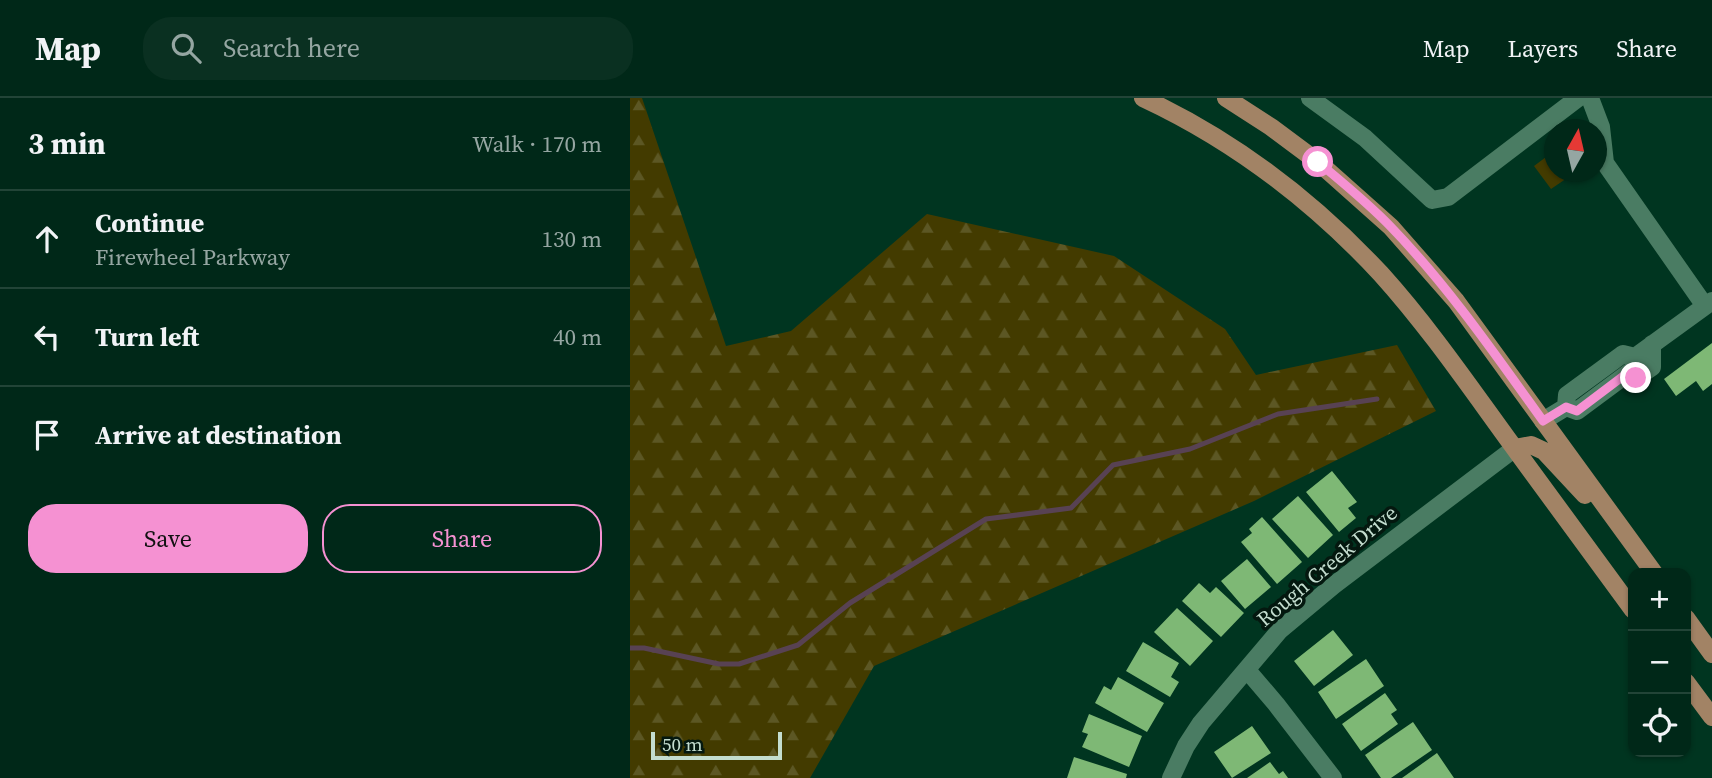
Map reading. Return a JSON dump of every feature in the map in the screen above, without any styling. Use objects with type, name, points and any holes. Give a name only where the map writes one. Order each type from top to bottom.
[{"type":"main road","points":[[1143,98],[1231,148],[1275,178],[1343,235],[1417,317],[1628,603]]},
{"type":"main road","points":[[1226,98],[1318,162],[1391,227],[1456,301],[1650,568]]},
{"type":"main road","points":[[1515,448],[1531,445],[1544,451],[1638,551]]},
{"type":"main road","points":[[1691,625],[1712,654]]},
{"type":"main road","points":[[1691,688],[1712,717]]},
{"type":"street","points":[[1313,99],[1365,138],[1432,200],[1448,197],[1578,98]]},
{"type":"street","points":[[1566,407],[1567,395],[1623,354],[1635,356],[1709,304],[1605,163],[1601,127],[1590,98]]},
{"type":"street","points":[[1626,374],[1636,378],[1652,367],[1652,344]]},
{"type":"street","points":[[1566,407],[1577,411],[1635,368],[1635,356]]},
{"type":"street","points":[[1543,421],[1566,407]]},
{"type":"street","name":"Rough Creek Drive","points":[[1171,778],[1186,746],[1201,723],[1280,630],[1334,585],[1515,448]]},
{"type":"street","points":[[1247,670],[1334,778]]},
{"type":"green space","points":[[630,98],[642,98],[726,346],[791,331],[927,214],[1114,256],[1225,329],[1256,375],[1397,345],[1436,411],[1254,501],[874,666],[810,778],[630,778]]},
{"type":"green space","points":[[1544,158],[1544,180],[1534,166]]},
{"type":"green space","points":[[1546,182],[1561,182],[1551,189]]},
{"type":"building","points":[[1712,343],[1712,384],[1703,391],[1696,381],[1676,396],[1664,379]]},
{"type":"building","points":[[1332,471],[1357,502],[1348,508],[1356,518],[1339,532],[1306,492]]},
{"type":"building","points":[[1298,496],[1333,535],[1308,558],[1272,519]]},
{"type":"building","points":[[1262,517],[1302,562],[1277,584],[1241,542],[1252,533],[1249,529]]},
{"type":"building","points":[[1247,559],[1271,587],[1245,609],[1221,581]]},
{"type":"building","points":[[1199,583],[1210,593],[1216,587],[1244,613],[1221,637],[1182,601]]},
{"type":"building","points":[[1177,608],[1213,641],[1190,666],[1154,632]]},
{"type":"building","points":[[1333,630],[1353,655],[1314,686],[1294,661]]},
{"type":"building","points":[[1143,642],[1179,663],[1171,677],[1179,682],[1170,697],[1126,671]]},
{"type":"building","points":[[1366,659],[1384,686],[1336,719],[1318,692]]},
{"type":"building","points":[[1118,677],[1164,703],[1147,732],[1095,703],[1104,686],[1111,690]]},
{"type":"building","points":[[1385,693],[1397,710],[1391,714],[1398,724],[1361,751],[1342,724]]},
{"type":"building","points":[[1089,714],[1142,736],[1129,767],[1082,747],[1088,734],[1082,732]]},
{"type":"building","points":[[1413,722],[1432,750],[1391,778],[1381,778],[1365,755]]},
{"type":"building","points":[[1252,726],[1271,753],[1232,778],[1214,752]]},
{"type":"building","points":[[1437,753],[1454,778],[1402,778]]},
{"type":"building","points":[[1074,757],[1127,774],[1126,778],[1067,778]]},
{"type":"building","points":[[1270,762],[1279,774],[1283,771],[1288,778],[1247,778]]},
{"type":"waterway","points":[[630,648],[644,648],[719,664],[739,664],[798,645],[850,603],[986,519],[1071,508],[1113,465],[1190,449],[1278,414],[1377,399]]},
{"type":"route","points":[[1318,162],[1391,227],[1456,301],[1543,421],[1566,407],[1577,411],[1626,374],[1636,378]]}]
